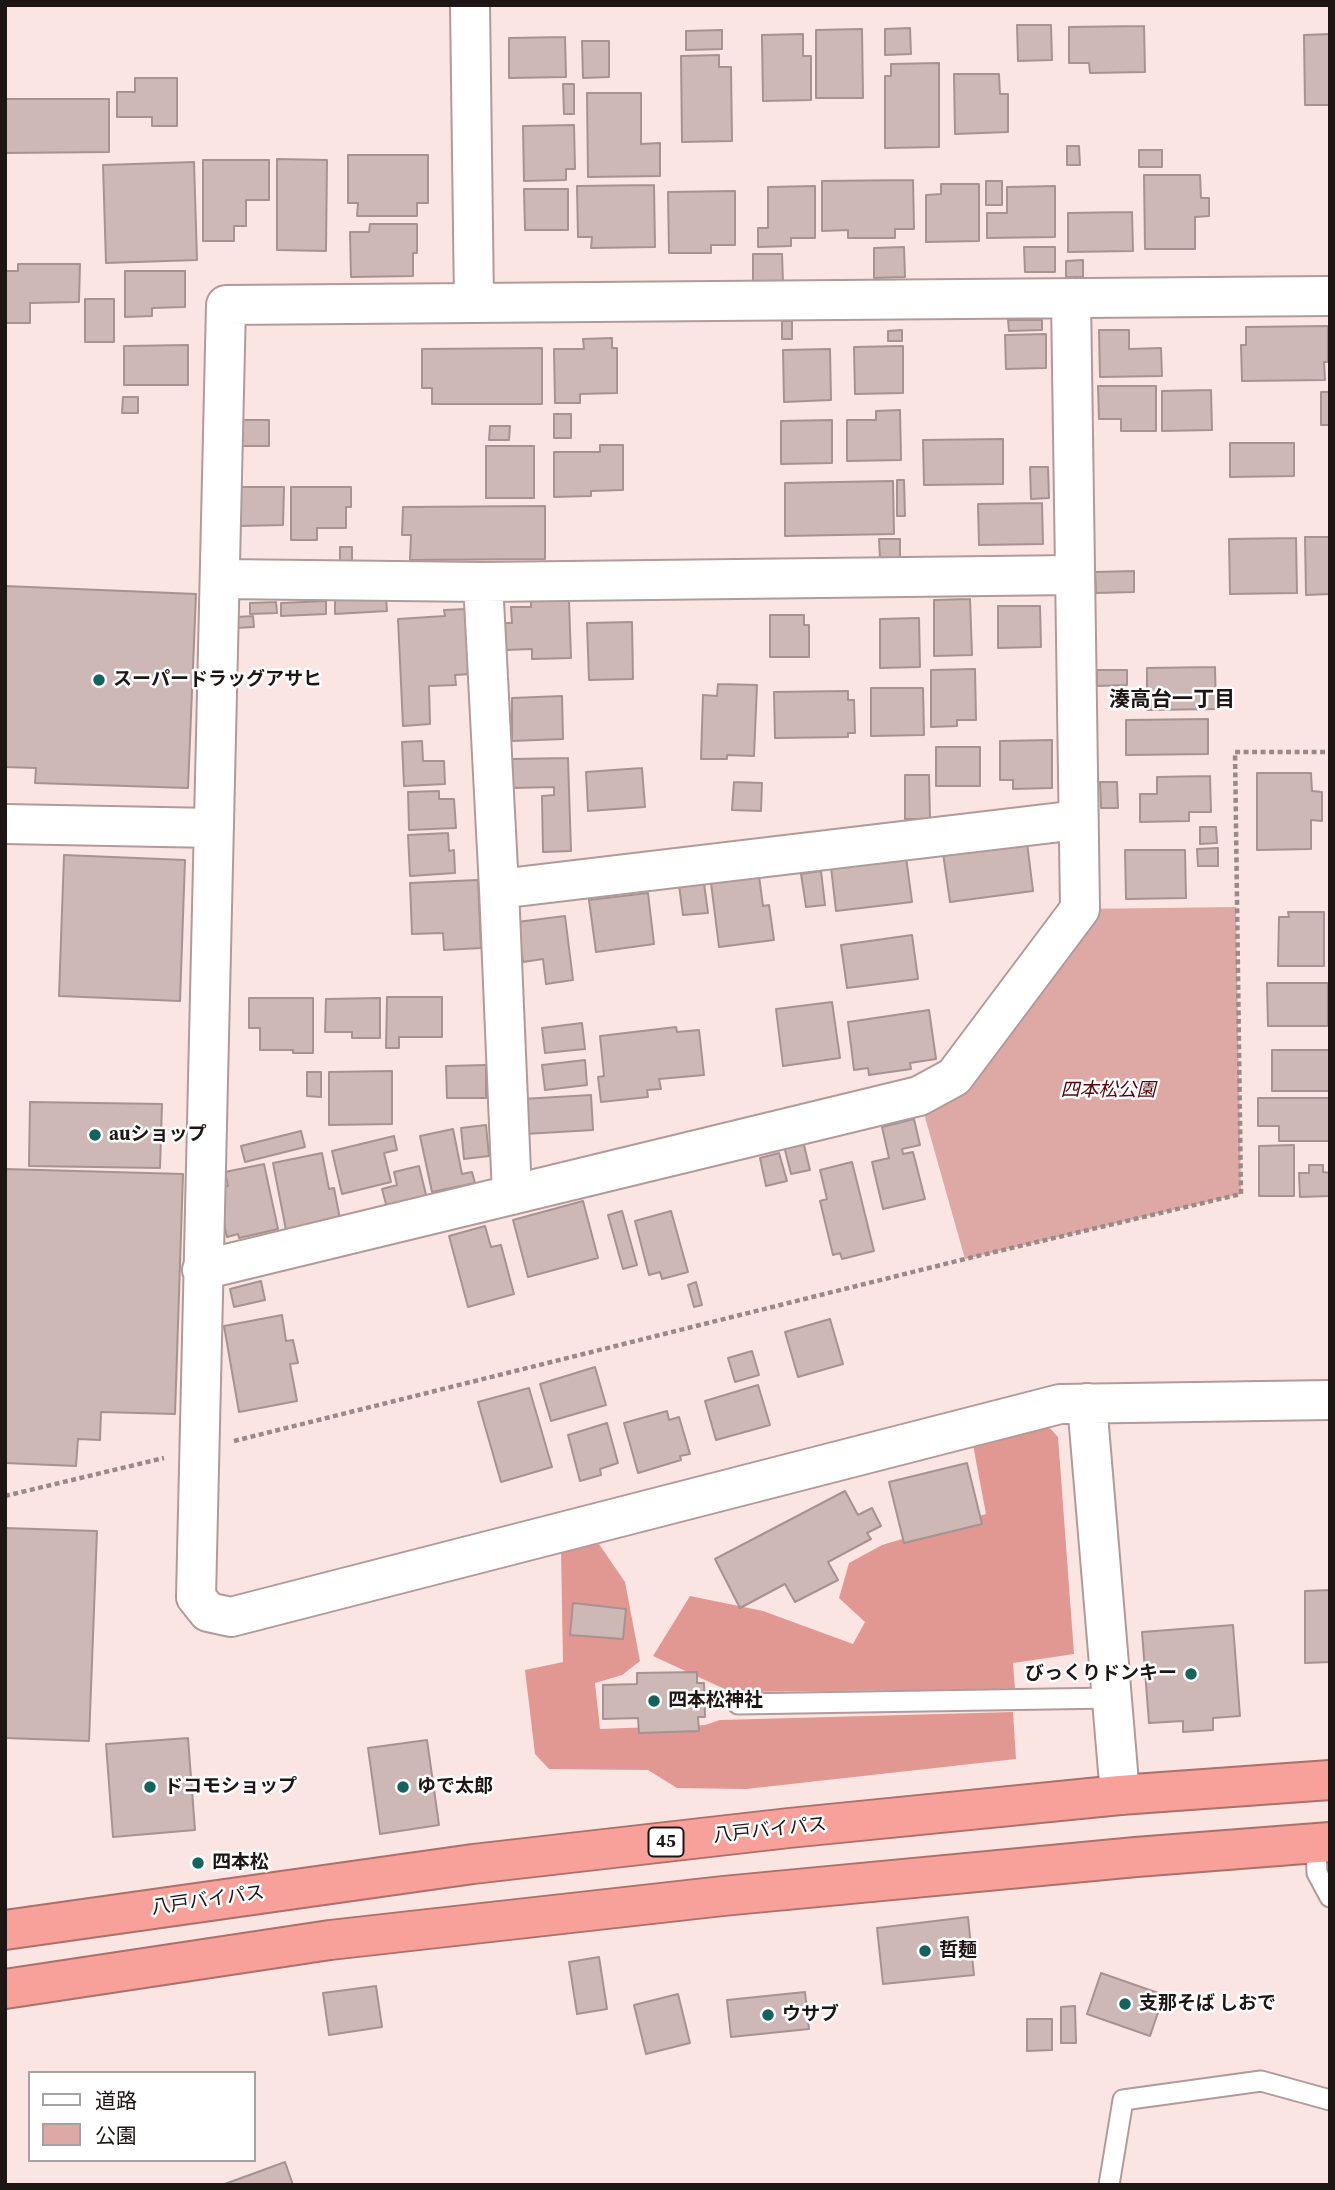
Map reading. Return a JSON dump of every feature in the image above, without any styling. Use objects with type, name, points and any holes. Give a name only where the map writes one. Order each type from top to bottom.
[{"type":"highway","name":"八戸バイパス","points":[[5,1930],[473,1864],[789,1828],[1121,1795],[1330,1780]]},
{"type":"highway","points":[[5,1989],[398,1932],[723,1896],[1323,1842]]},
{"type":"street","points":[[470,5],[474,303]]},
{"type":"street","points":[[1330,296],[226,305],[196,1597],[208,1612],[231,1617],[1060,1404],[1330,1400]]},
{"type":"street","points":[[202,1270],[919,1096],[954,1077],[1080,909],[1071,298]]},
{"type":"street","points":[[221,579],[483,582],[1074,575]]},
{"type":"street","points":[[483,582],[512,1195]]},
{"type":"street","points":[[499,889],[1078,820]]},
{"type":"street","points":[[5,824],[214,828]]},
{"type":"street","points":[[1087,1403],[1121,1795]]},
{"type":"lane","points":[[738,1704],[1112,1698]]},
{"type":"lane","points":[[1323,1842],[1317,1873],[1330,1897]]},
{"type":"lane","points":[[1109,2185],[1123,2100],[1261,2081],[1330,2101]]},
{"type":"path","points":[[5,1496],[965,1259],[1241,1194],[1235,752],[1330,751]]},
{"type":"green space","name":"四本松公園","points":[[1236,907],[1241,1194],[965,1259],[919,1096],[1080,909]]},
{"type":"shaded area","points":[[1048,1426],[1058,1437],[1074,1654],[1013,1663],[1015,1689],[731,1692],[653,1656],[690,1596],[763,1611],[853,1644],[865,1622],[839,1598],[849,1563],[882,1545],[986,1514],[973,1445]]},
{"type":"shaded area","points":[[599,1544],[625,1582],[640,1661],[622,1675],[595,1683],[600,1729],[705,1725],[720,1720],[1013,1712],[1016,1759],[746,1789],[677,1788],[648,1770],[549,1769],[535,1754],[525,1670],[563,1662],[561,1552]]},
{"type":"building","points":[[1017,25],[1051,25],[1052,60],[1018,61]]},
{"type":"building","points":[[1144,26],[1145,72],[1090,73],[1089,63],[1069,63],[1069,27]]},
{"type":"building","points":[[910,28],[911,54],[885,55],[885,29]]},
{"type":"building","points":[[862,29],[863,98],[816,98],[816,30]]},
{"type":"building","points":[[722,30],[722,49],[686,50],[686,31]]},
{"type":"building","points":[[803,34],[803,56],[811,56],[811,100],[763,101],[762,35]]},
{"type":"building","points":[[1330,34],[1330,105],[1305,105],[1304,35]]},
{"type":"building","points":[[565,37],[566,77],[509,78],[509,38]]},
{"type":"building","points":[[582,41],[609,41],[609,77],[583,78]]},
{"type":"building","points":[[719,55],[719,67],[731,67],[732,141],[682,142],[681,56]]},
{"type":"building","points":[[939,63],[939,147],[885,148],[885,76],[891,76],[891,64]]},
{"type":"building","points":[[954,74],[999,74],[1000,94],[1008,94],[1008,132],[955,134]]},
{"type":"building","points":[[135,78],[177,78],[177,126],[152,126],[152,117],[117,117],[117,92],[135,92]]},
{"type":"building","points":[[563,84],[574,84],[574,114],[564,114]]},
{"type":"building","points":[[587,93],[641,93],[641,144],[660,143],[660,176],[588,177]]},
{"type":"building","points":[[5,99],[109,99],[109,152],[5,153]]},
{"type":"building","points":[[574,125],[575,169],[566,169],[566,180],[524,181],[523,126]]},
{"type":"building","points":[[1067,146],[1079,146],[1080,165],[1067,165]]},
{"type":"building","points":[[1139,150],[1162,150],[1162,167],[1139,167]]},
{"type":"building","points":[[348,155],[428,155],[428,203],[417,203],[417,216],[357,216],[358,203],[348,203]]},
{"type":"building","points":[[277,159],[327,160],[326,251],[277,250]]},
{"type":"building","points":[[203,160],[269,160],[269,200],[246,200],[246,226],[234,226],[234,241],[203,241]]},
{"type":"building","points":[[194,162],[197,260],[106,263],[103,165]]},
{"type":"building","points":[[1144,175],[1200,175],[1201,198],[1209,198],[1209,216],[1195,217],[1195,249],[1145,249]]},
{"type":"building","points":[[913,180],[914,229],[895,229],[895,238],[848,238],[848,230],[822,231],[822,181]]},
{"type":"building","points":[[986,181],[1002,181],[1002,205],[986,205]]},
{"type":"building","points":[[941,184],[979,184],[979,241],[926,242],[926,195],[941,194]]},
{"type":"building","points":[[654,185],[655,247],[591,248],[592,237],[578,237],[577,186]]},
{"type":"building","points":[[815,186],[815,238],[791,238],[791,246],[758,247],[758,228],[768,228],[768,187]]},
{"type":"building","points":[[1055,186],[1055,237],[987,238],[987,213],[1007,213],[1007,187]]},
{"type":"building","points":[[524,189],[568,189],[568,230],[525,230]]},
{"type":"building","points":[[735,191],[735,245],[711,245],[711,253],[669,253],[668,192]]},
{"type":"building","points":[[1132,212],[1133,251],[1068,252],[1068,213]]},
{"type":"building","points":[[370,224],[417,224],[417,253],[413,253],[413,276],[351,277],[350,232],[369,232]]},
{"type":"building","points":[[904,247],[905,277],[874,278],[874,248]]},
{"type":"building","points":[[1024,247],[1055,247],[1055,272],[1025,272]]},
{"type":"building","points":[[753,254],[782,254],[783,283],[753,284]]},
{"type":"building","points":[[1083,260],[1083,277],[1066,277],[1066,261]]},
{"type":"building","points":[[18,264],[80,264],[79,302],[30,303],[30,323],[5,323],[5,271],[18,271]]},
{"type":"building","points":[[125,271],[185,271],[185,307],[152,308],[152,316],[125,317]]},
{"type":"building","points":[[85,299],[114,299],[114,342],[85,342]]},
{"type":"building","points":[[1008,320],[1042,320],[1042,330],[1009,331]]},
{"type":"building","points":[[782,321],[792,321],[792,339],[782,339]]},
{"type":"building","points":[[1328,326],[1325,380],[1242,381],[1241,345],[1246,345],[1246,327]]},
{"type":"building","points":[[902,330],[902,341],[888,341],[888,331]]},
{"type":"building","points":[[1099,330],[1129,330],[1129,349],[1161,348],[1162,376],[1100,377]]},
{"type":"building","points":[[1046,334],[1046,368],[1006,369],[1005,335]]},
{"type":"building","points":[[612,338],[612,348],[617,348],[617,393],[580,394],[580,403],[555,403],[554,349],[584,349],[583,339]]},
{"type":"building","points":[[188,345],[188,385],[124,385],[124,346]]},
{"type":"building","points":[[903,346],[903,393],[855,394],[854,347]]},
{"type":"building","points":[[542,348],[542,404],[432,404],[432,388],[422,388],[422,349]]},
{"type":"building","points":[[830,349],[831,400],[784,402],[783,350]]},
{"type":"building","points":[[1098,386],[1156,386],[1156,431],[1121,431],[1121,419],[1099,419]]},
{"type":"building","points":[[1211,390],[1212,430],[1162,431],[1162,391]]},
{"type":"building","points":[[1321,392],[1330,392],[1330,425],[1321,425]]},
{"type":"building","points":[[123,397],[138,397],[138,413],[122,413]]},
{"type":"building","points":[[900,410],[901,460],[847,461],[847,420],[876,420],[876,411]]},
{"type":"building","points":[[554,414],[571,414],[571,438],[554,438]]},
{"type":"building","points":[[242,420],[269,420],[269,446],[242,446]]},
{"type":"building","points":[[832,420],[832,463],[781,464],[781,421]]},
{"type":"building","points":[[490,426],[510,426],[509,440],[489,440]]},
{"type":"building","points":[[1003,439],[1003,484],[924,485],[923,440]]},
{"type":"building","points":[[1230,443],[1294,443],[1294,476],[1230,477]]},
{"type":"building","points":[[600,445],[623,445],[623,490],[591,491],[591,496],[554,497],[554,452],[600,452]]},
{"type":"building","points":[[486,446],[534,446],[534,498],[486,498]]},
{"type":"building","points":[[1030,467],[1048,467],[1049,498],[1031,499]]},
{"type":"building","points":[[897,480],[904,480],[905,516],[897,516]]},
{"type":"building","points":[[893,481],[894,534],[785,536],[785,483]]},
{"type":"building","points":[[239,487],[284,487],[283,525],[239,526]]},
{"type":"building","points":[[291,487],[351,487],[351,507],[346,507],[346,528],[317,528],[317,540],[291,540]]},
{"type":"building","points":[[1042,503],[1043,544],[979,545],[978,504]]},
{"type":"building","points":[[545,506],[545,559],[410,560],[411,535],[402,535],[403,507]]},
{"type":"building","points":[[1305,537],[1330,537],[1330,594],[1306,595]]},
{"type":"building","points":[[1296,538],[1297,593],[1230,594],[1229,539]]},
{"type":"building","points":[[879,539],[900,539],[900,558],[880,559]]},
{"type":"building","points":[[340,547],[352,547],[352,564],[340,564]]},
{"type":"building","points":[[1134,571],[1134,592],[1096,593],[1095,572]]},
{"type":"building","name":"スーパードラッグアサヒ","points":[[5,586],[196,594],[188,788],[35,783],[36,768],[5,767]]},
{"type":"building","points":[[386,597],[387,611],[335,614],[335,600]]},
{"type":"building","points":[[970,599],[972,655],[934,656],[934,600]]},
{"type":"building","points":[[326,601],[326,614],[281,616],[281,603]]},
{"type":"building","points":[[531,601],[569,601],[571,658],[532,659],[532,649],[506,650],[505,623],[512,623],[511,607],[531,607]]},
{"type":"building","points":[[276,602],[277,613],[250,614],[250,603]]},
{"type":"building","points":[[998,606],[1040,606],[1041,647],[998,648]]},
{"type":"building","points":[[467,609],[470,674],[455,675],[456,685],[429,686],[430,724],[403,726],[398,619],[445,616],[444,610]]},
{"type":"building","points":[[770,615],[804,615],[804,625],[809,625],[809,657],[770,657]]},
{"type":"building","points":[[253,616],[254,627],[236,628],[236,617]]},
{"type":"building","points":[[919,618],[920,667],[880,668],[880,619]]},
{"type":"building","points":[[632,622],[633,679],[589,680],[587,623]]},
{"type":"building","points":[[1215,667],[1216,709],[1147,710],[1147,668]]},
{"type":"building","points":[[975,669],[976,720],[957,720],[957,726],[931,727],[931,670]]},
{"type":"building","points":[[1097,670],[1127,670],[1127,685],[1097,686]]},
{"type":"building","points":[[718,684],[757,685],[754,756],[727,755],[727,759],[701,759],[703,695],[717,696]]},
{"type":"building","points":[[871,688],[923,688],[924,735],[871,736]]},
{"type":"building","points":[[848,691],[848,700],[854,700],[855,733],[848,733],[848,737],[775,738],[774,692]]},
{"type":"building","points":[[562,696],[563,739],[512,741],[512,698]]},
{"type":"building","points":[[1208,719],[1208,754],[1126,755],[1126,720]]},
{"type":"building","points":[[1052,740],[1052,788],[1013,789],[1013,780],[1000,780],[1000,741]]},
{"type":"building","points":[[422,741],[423,761],[444,761],[445,784],[404,786],[402,742]]},
{"type":"building","points":[[936,747],[980,747],[980,786],[936,786]]},
{"type":"building","points":[[568,758],[571,851],[543,852],[542,796],[554,795],[554,787],[513,788],[512,759]]},
{"type":"building","points":[[642,768],[645,807],[588,811],[586,772]]},
{"type":"building","points":[[1257,773],[1311,773],[1312,791],[1322,792],[1322,821],[1311,820],[1311,849],[1257,850]]},
{"type":"building","points":[[905,775],[929,775],[930,819],[905,819]]},
{"type":"building","points":[[1210,776],[1211,812],[1189,812],[1189,821],[1140,822],[1140,794],[1157,794],[1157,777]]},
{"type":"building","points":[[734,782],[762,783],[761,811],[732,810]]},
{"type":"building","points":[[1100,782],[1117,782],[1118,808],[1101,808]]},
{"type":"building","points":[[439,791],[439,799],[454,799],[456,828],[409,830],[408,792]]},
{"type":"building","points":[[1200,827],[1216,827],[1217,843],[1200,844]]},
{"type":"building","points":[[448,833],[449,851],[454,850],[455,873],[410,876],[408,835]]},
{"type":"building","points":[[1027,842],[1033,891],[950,902],[943,853]]},
{"type":"building","points":[[1218,848],[1218,866],[1198,866],[1197,849]]},
{"type":"building","points":[[1125,850],[1185,850],[1186,898],[1126,899]]},
{"type":"building","points":[[64,855],[185,860],[180,1001],[59,996]]},
{"type":"building","points":[[906,857],[912,902],[836,911],[831,867]]},
{"type":"building","points":[[821,871],[825,905],[806,907],[801,874]]},
{"type":"building","points":[[759,876],[763,906],[769,905],[774,940],[719,947],[711,883]]},
{"type":"building","points":[[478,880],[481,948],[444,950],[443,933],[412,934],[410,883]]},
{"type":"building","points":[[704,883],[708,913],[683,915],[679,885]]},
{"type":"building","points":[[648,893],[654,944],[596,952],[589,900]]},
{"type":"building","points":[[1288,912],[1324,912],[1324,966],[1278,966],[1279,917],[1289,917]]},
{"type":"building","points":[[565,916],[573,980],[546,984],[543,959],[523,962],[517,922]]},
{"type":"building","points":[[912,935],[918,979],[847,988],[841,945]]},
{"type":"building","points":[[1267,983],[1328,983],[1328,1026],[1268,1026]]},
{"type":"building","points":[[387,997],[442,997],[442,1037],[399,1037],[399,1048],[386,1048]]},
{"type":"building","points":[[249,998],[313,998],[313,1053],[260,1050],[260,1028],[249,1028]]},
{"type":"building","points":[[380,998],[380,1038],[352,1038],[352,1032],[325,1032],[326,999]]},
{"type":"building","points":[[832,1002],[840,1058],[783,1066],[776,1009]]},
{"type":"building","points":[[929,1010],[936,1059],[910,1063],[911,1069],[869,1075],[868,1068],[854,1070],[848,1022]]},
{"type":"building","points":[[582,1023],[585,1049],[545,1053],[542,1028]]},
{"type":"building","points":[[676,1027],[677,1032],[699,1030],[704,1075],[659,1079],[661,1089],[647,1090],[648,1097],[601,1102],[598,1077],[604,1076],[600,1036]]},
{"type":"building","points":[[1272,1050],[1330,1050],[1330,1091],[1272,1091]]},
{"type":"building","points":[[585,1060],[587,1085],[545,1090],[542,1065]]},
{"type":"building","points":[[486,1065],[486,1098],[447,1098],[446,1066]]},
{"type":"building","points":[[392,1071],[392,1124],[329,1125],[329,1072]]},
{"type":"building","points":[[307,1072],[321,1072],[321,1097],[307,1096]]},
{"type":"building","points":[[591,1095],[593,1130],[525,1134],[522,1099]]},
{"type":"building","points":[[1258,1098],[1330,1098],[1330,1141],[1279,1141],[1279,1126],[1258,1126]]},
{"type":"building","name":"auショップ","points":[[30,1102],[162,1104],[160,1168],[29,1166]]},
{"type":"building","points":[[914,1119],[920,1145],[902,1149],[903,1154],[913,1152],[925,1199],[883,1209],[872,1162],[889,1158],[882,1127]]},
{"type":"building","points":[[486,1125],[489,1156],[464,1159],[461,1128]]},
{"type":"building","points":[[453,1129],[462,1174],[472,1172],[475,1183],[432,1192],[420,1136]]},
{"type":"building","points":[[301,1131],[305,1147],[245,1162],[241,1146]]},
{"type":"building","points":[[394,1136],[397,1150],[384,1153],[391,1182],[342,1194],[332,1151]]},
{"type":"building","points":[[803,1141],[810,1170],[791,1174],[784,1146]]},
{"type":"building","points":[[1294,1145],[1294,1196],[1259,1196],[1259,1146]]},
{"type":"building","points":[[322,1153],[329,1189],[334,1188],[340,1219],[286,1230],[273,1163]]},
{"type":"building","points":[[779,1153],[787,1181],[766,1186],[760,1158]]},
{"type":"building","points":[[852,1162],[874,1251],[842,1259],[840,1253],[833,1255],[820,1201],[827,1199],[820,1170]]},
{"type":"building","points":[[264,1164],[278,1229],[239,1238],[238,1234],[227,1237],[220,1205],[221,1187],[228,1186],[225,1172]]},
{"type":"building","points":[[1309,1165],[1323,1165],[1323,1172],[1330,1173],[1330,1196],[1300,1197],[1299,1173],[1309,1173]]},
{"type":"building","points":[[419,1166],[427,1199],[387,1208],[382,1189],[397,1185],[394,1172]]},
{"type":"building","points":[[5,1169],[183,1174],[175,1414],[101,1412],[100,1440],[78,1439],[76,1466],[5,1463]]},
{"type":"building","points":[[583,1201],[598,1258],[528,1277],[513,1220]]},
{"type":"building","points":[[622,1211],[637,1265],[623,1269],[608,1215]]},
{"type":"building","points":[[671,1211],[688,1272],[662,1279],[660,1272],[649,1275],[635,1221]]},
{"type":"building","points":[[485,1226],[491,1247],[501,1245],[514,1294],[468,1307],[449,1236]]},
{"type":"building","points":[[261,1281],[265,1300],[234,1307],[230,1289]]},
{"type":"building","points":[[696,1282],[702,1305],[694,1307],[688,1285]]},
{"type":"building","points":[[282,1315],[286,1341],[293,1340],[298,1363],[290,1364],[297,1401],[239,1412],[224,1326]]},
{"type":"building","points":[[830,1319],[843,1364],[798,1377],[785,1332]]},
{"type":"building","points":[[752,1351],[759,1375],[735,1382],[728,1358]]},
{"type":"building","points":[[595,1367],[606,1405],[551,1421],[540,1384]]},
{"type":"building","points":[[758,1385],[770,1425],[716,1440],[705,1401]]},
{"type":"building","points":[[529,1388],[552,1467],[501,1482],[478,1402]]},
{"type":"building","points":[[667,1411],[669,1420],[679,1417],[690,1454],[680,1456],[681,1460],[638,1473],[624,1423]]},
{"type":"building","points":[[607,1423],[618,1463],[600,1469],[601,1475],[580,1481],[568,1435]]},
{"type":"building","points":[[967,1463],[982,1524],[904,1543],[889,1482]]},
{"type":"building","points":[[845,1491],[858,1515],[872,1508],[881,1526],[867,1533],[871,1539],[828,1562],[838,1580],[795,1602],[785,1584],[740,1608],[715,1559]]},
{"type":"building","points":[[5,1528],[97,1531],[89,1741],[5,1738]]},
{"type":"building","points":[[1330,1590],[1330,1662],[1305,1663],[1305,1591]]},
{"type":"building","points":[[573,1603],[626,1609],[623,1639],[570,1635]]},
{"type":"building","name":"びっくりドンキー","points":[[1233,1625],[1240,1716],[1213,1718],[1213,1730],[1183,1732],[1183,1721],[1149,1723],[1142,1632]]},
{"type":"building","name":"四本松神社","points":[[697,1672],[697,1683],[704,1683],[705,1717],[698,1717],[699,1731],[639,1733],[638,1718],[603,1719],[603,1685],[637,1684],[637,1673]]},
{"type":"building","name":"ドコモショップ","points":[[188,1738],[195,1830],[113,1837],[106,1744]]},
{"type":"building","name":"ゆで太郎","points":[[427,1740],[439,1825],[380,1834],[368,1748]]},
{"type":"building","name":"哲麺","points":[[968,1917],[974,1975],[883,1984],[877,1928]]},
{"type":"building","points":[[599,1957],[607,2009],[577,2014],[569,1962]]},
{"type":"building","name":"支那そば しおで","points":[[1101,1973],[1164,1995],[1150,2036],[1087,2014]]},
{"type":"building","points":[[376,1986],[382,2027],[329,2035],[323,1993]]},
{"type":"building","name":"ウサブ","points":[[805,1992],[809,2029],[731,2037],[727,2000]]},
{"type":"building","points":[[678,1994],[690,2043],[646,2054],[634,2005]]},
{"type":"building","points":[[1075,2006],[1076,2043],[1061,2043],[1061,2007]]},
{"type":"building","points":[[1027,2019],[1052,2019],[1052,2050],[1027,2051]]},
{"type":"building","points":[[285,2162],[293,2185],[222,2185]]},
{"type":"place","name":"スーパードラッグアサヒ","points":[[99,680]]},
{"type":"place","name":"auショップ","points":[[95,1135]]},
{"type":"place","name":"びっくりドンキー","points":[[1191,1674]]},
{"type":"place","name":"四本松神社","points":[[654,1701]]},
{"type":"place","name":"ドコモショップ","points":[[150,1787]]},
{"type":"place","name":"ゆで太郎","points":[[403,1787]]},
{"type":"place","name":"四本松","points":[[198,1863]]},
{"type":"place","name":"哲麺","points":[[925,1951]]},
{"type":"place","name":"支那そば しおで","points":[[1125,2004]]},
{"type":"place","name":"ウサブ","points":[[768,2015]]},
{"type":"district","name":"湊高台一丁目","points":[[1172,701]]}]
